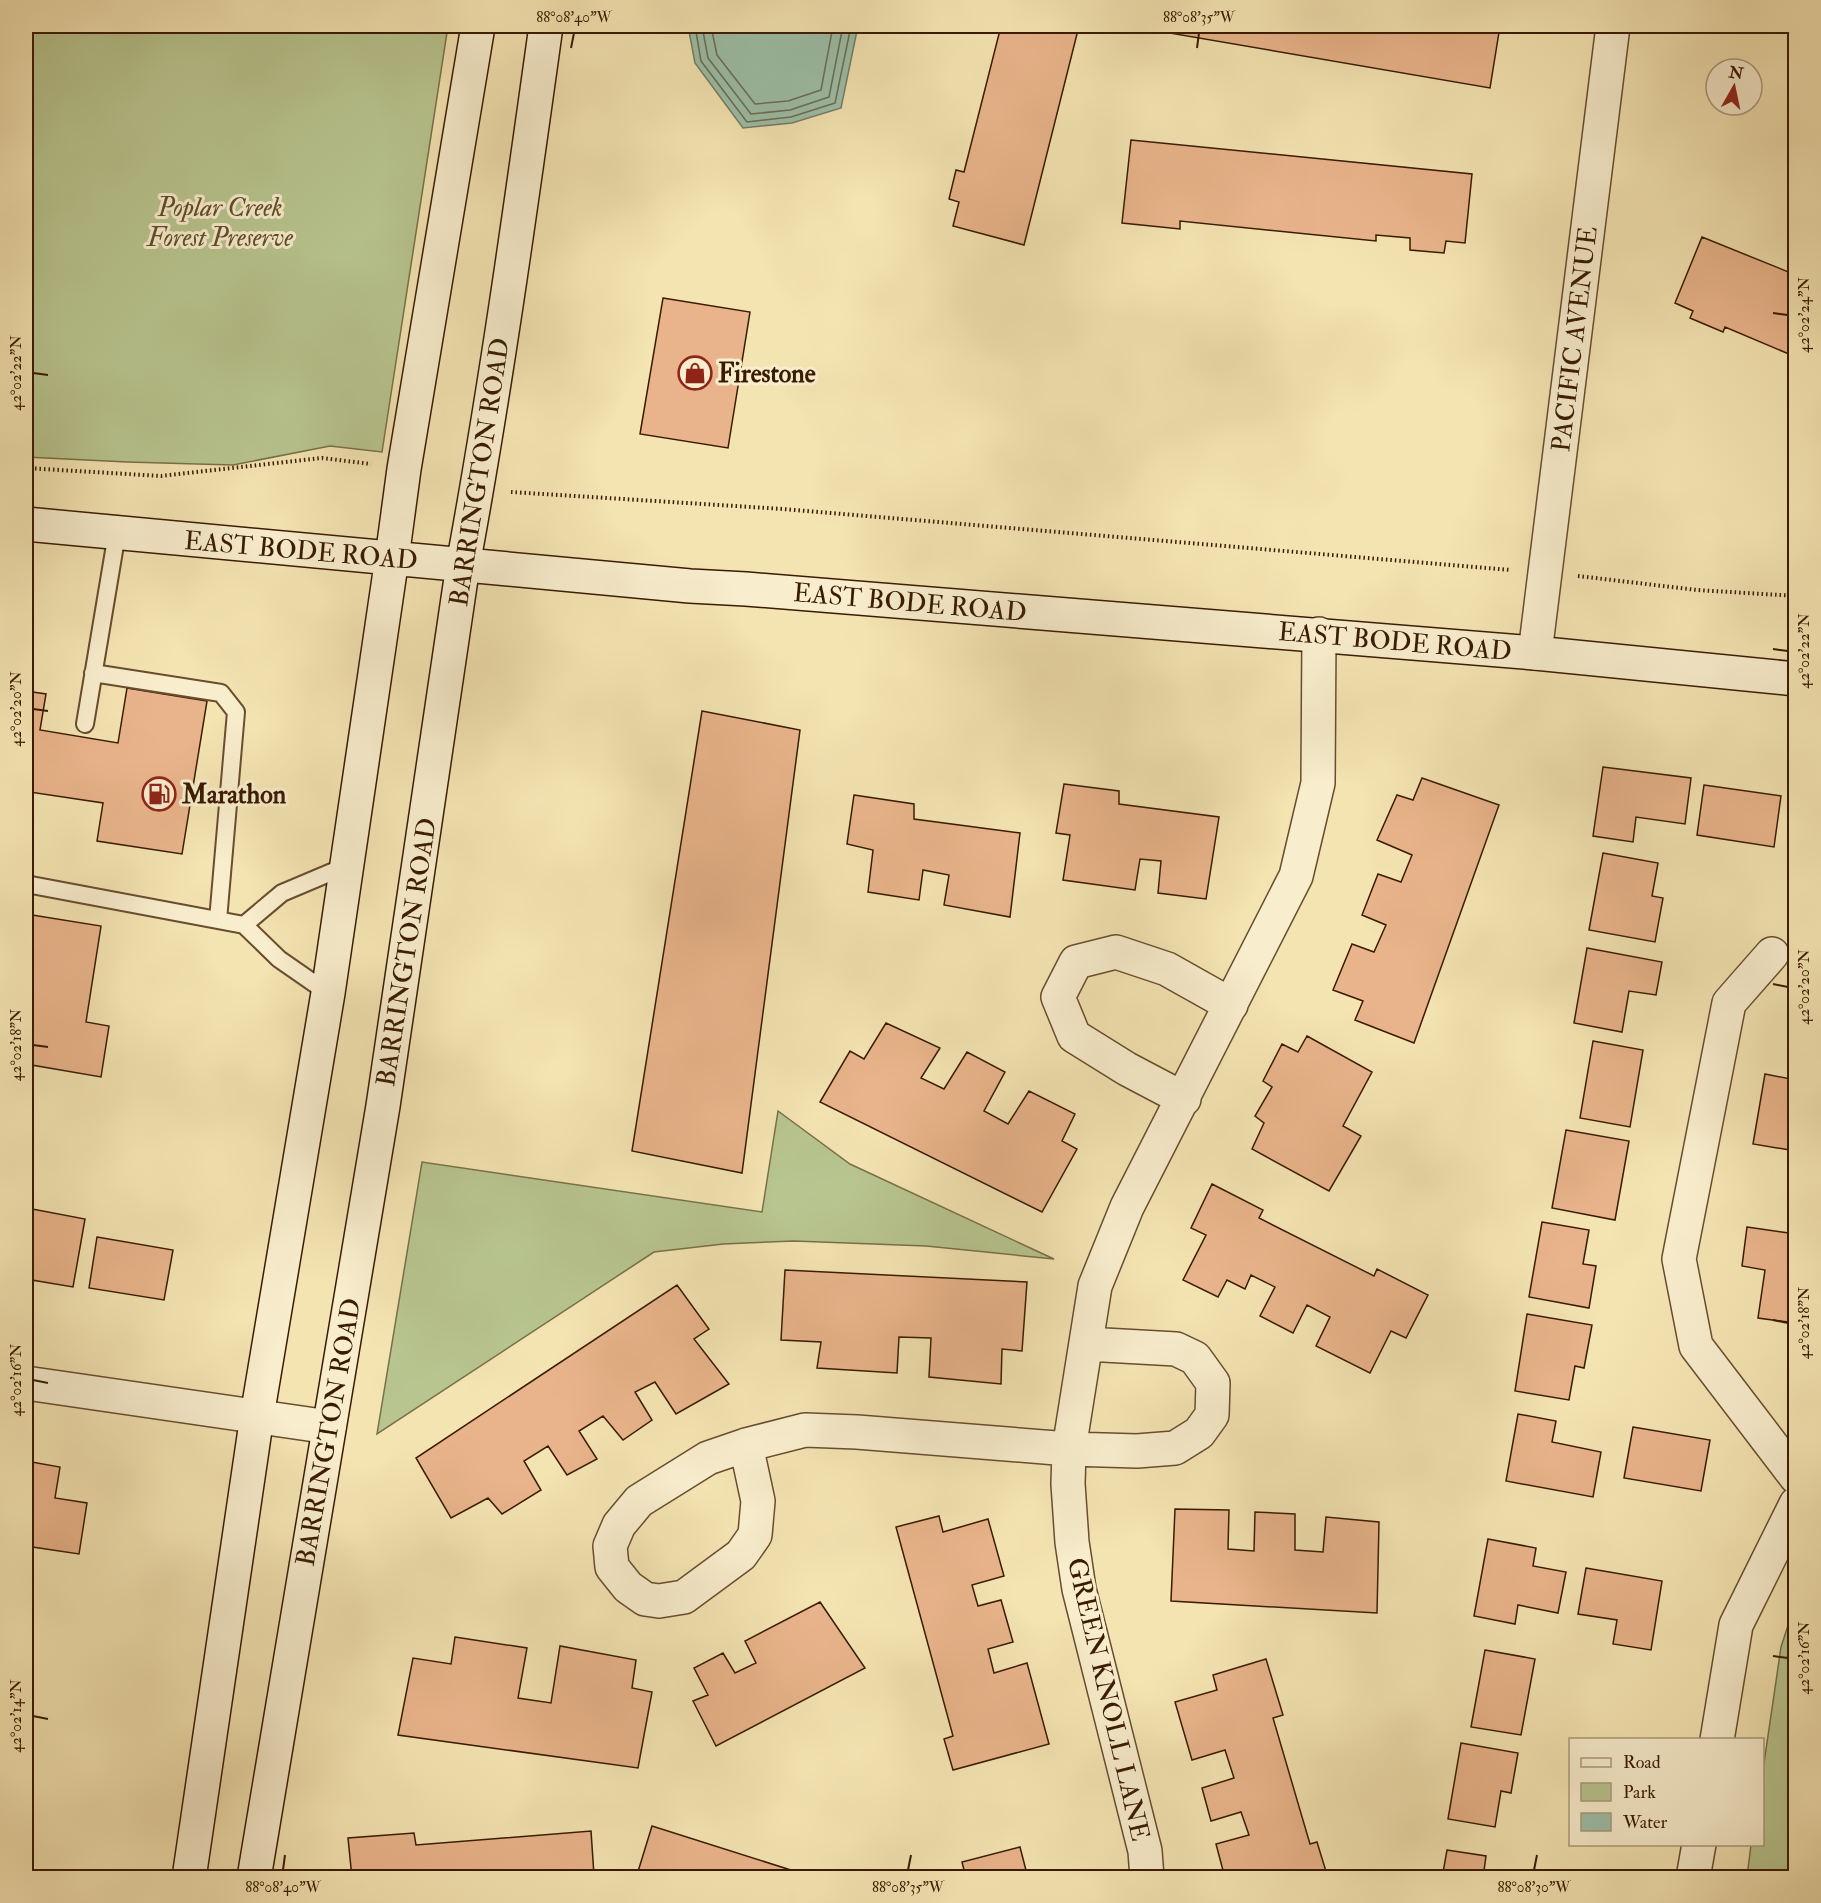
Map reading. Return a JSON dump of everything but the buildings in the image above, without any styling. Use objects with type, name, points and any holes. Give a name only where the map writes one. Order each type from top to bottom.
[{"type":"street","points":[[189,1878],[257,1416],[328,993],[404,469],[478,26]]},
{"type":"street","name":"BARRINGTON ROAD","points":[[254,1878],[383,1106],[546,26]]},
{"type":"street","name":"PACIFIC AVENUE","points":[[1534,653],[1613,26]]},
{"type":"street","name":"EAST BODE ROAD","points":[[26,524],[690,586],[1319,634],[1796,679]]},
{"type":"street","name":"GREEN KNOLL LANE","points":[[1147,1878],[1145,1851],[1079,1589],[1072,1542],[1068,1484],[1069,1449],[1095,1286],[1127,1207],[1184,1100],[1296,876],[1318,783],[1319,634]]},
{"type":"street","points":[[1184,1100],[1127,1069],[1074,1036],[1058,997],[1076,962],[1116,952],[1167,969],[1231,1005]]},
{"type":"street","points":[[1772,954],[1729,1003],[1679,1259],[1696,1346],[1796,1478]]},
{"type":"street","points":[[746,1445],[758,1501],[755,1534],[741,1555],[684,1597],[659,1601],[645,1599],[628,1587],[612,1567],[610,1546],[620,1525],[639,1501],[708,1458],[746,1445],[805,1430],[1069,1449],[1137,1451],[1175,1448],[1199,1432],[1212,1415],[1213,1383],[1195,1358],[1176,1349],[1086,1344]]},
{"type":"street","points":[[26,1383],[329,1427]]},
{"type":"street","points":[[1717,1738],[1736,1624],[1796,1504]]},
{"type":"street","points":[[1693,1878],[1699,1846]]},
{"type":"lane","points":[[85,724],[117,533]]},
{"type":"lane","points":[[93,673],[221,693],[236,712],[218,920]]},
{"type":"lane","points":[[244,925],[282,893],[346,866]]},
{"type":"lane","points":[[26,884],[244,925],[279,959],[328,993]]},
{"type":"path","points":[[26,468],[161,476],[322,458],[367,463]]},
{"type":"path","points":[[507,491],[783,509],[1488,567]]},
{"type":"path","points":[[1584,577],[1697,590],[1796,596]]},
{"type":"green space","name":"Poplar Creek Forest Preserve","points":[[26,26],[448,26],[382,452],[330,446],[233,465],[26,457]]},
{"type":"green space","points":[[778,1111],[850,1164],[1054,1259],[926,1246],[794,1241],[723,1244],[654,1252],[377,1434],[422,1162],[762,1212]]},
{"type":"green space","points":[[1795,1604],[1795,1877],[1747,1877],[1751,1846],[1764,1846],[1764,1763],[1781,1647]]},
{"type":"water","points":[[688,26],[858,26],[841,108],[792,123],[743,128],[695,63]]},
{"type":"place","name":"Firestone","points":[[695,373]]},
{"type":"place","name":"Marathon","points":[[159,794]]}]
